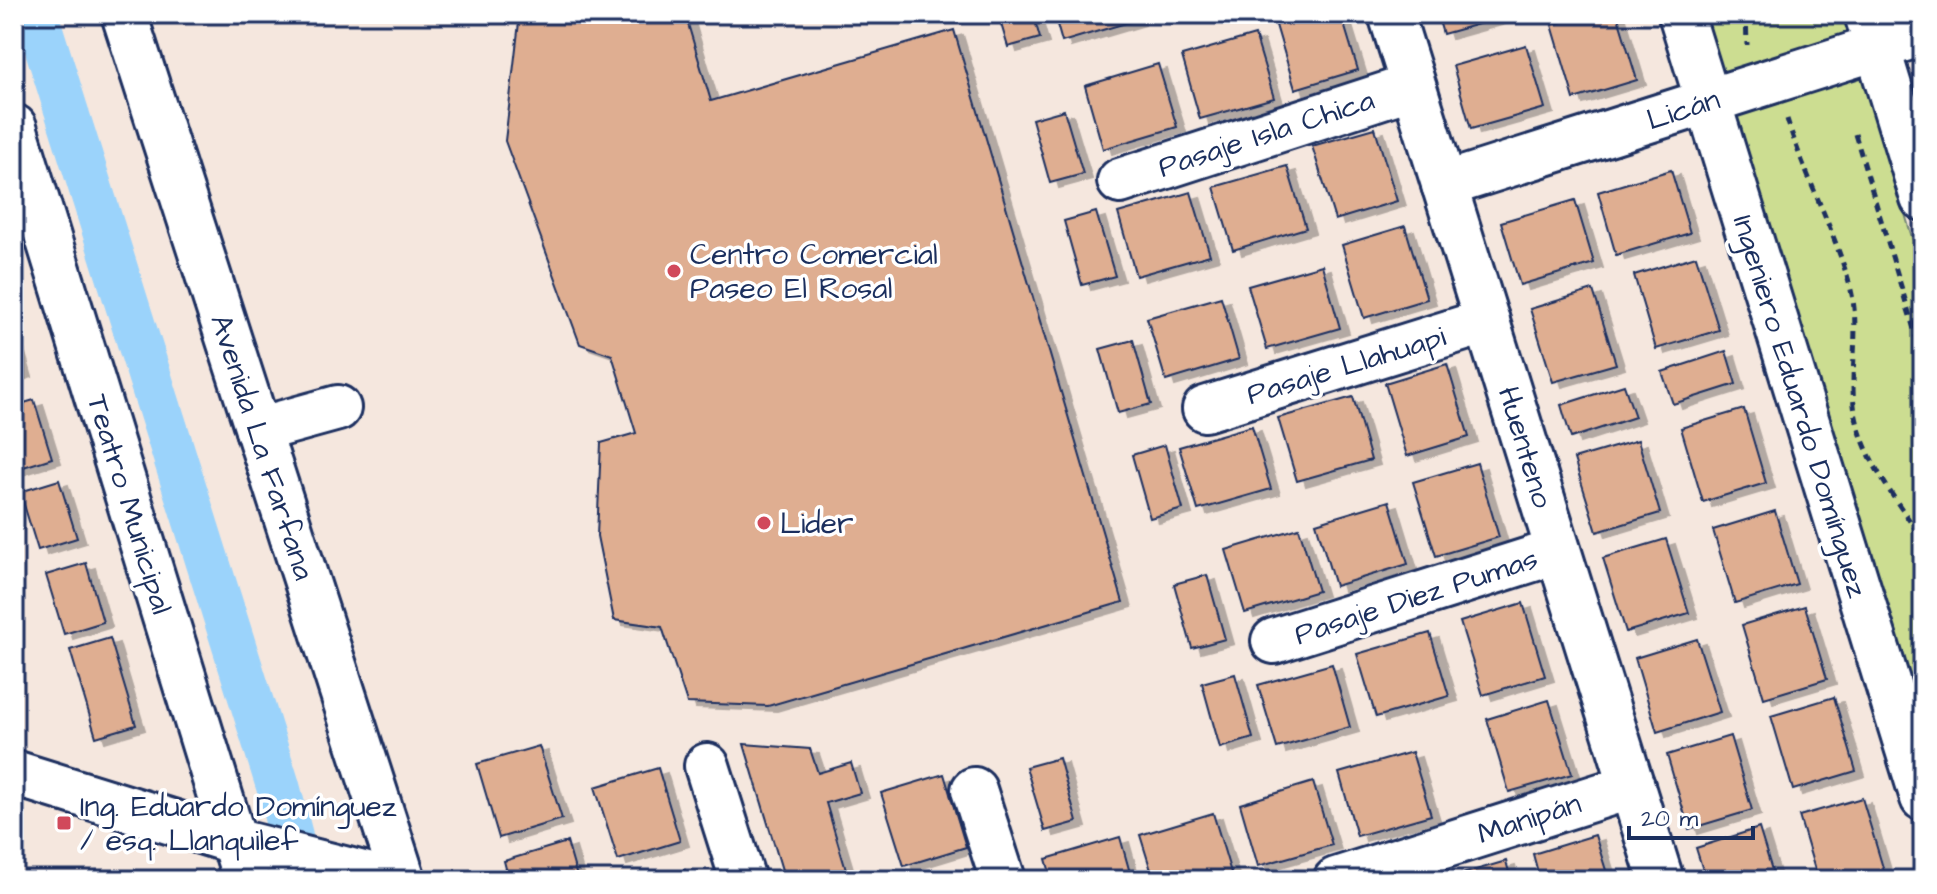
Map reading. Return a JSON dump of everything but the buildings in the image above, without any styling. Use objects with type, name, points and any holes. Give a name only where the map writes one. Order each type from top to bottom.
[{"type":"street","name":"Avenida La Farfana","points":[[124,14],[403,880]]},
{"type":"street","name":"Huenteno","points":[[1391,14],[1661,880]]},
{"type":"street","name":"Ingeniero Eduardo Domínguez","points":[[1681,14],[1923,798]]},
{"type":"street","points":[[1872,31],[1923,198]]},
{"type":"street","name":"Licán","points":[[1444,185],[1707,102],[1872,31],[1923,33]]},
{"type":"street","name":"Pasaje Isla Chica","points":[[1120,181],[1413,86]]},
{"type":"street","name":"Teatro Municipal","points":[[14,127],[239,860]]},
{"type":"street","name":"Pasaje Llahuapi","points":[[1205,409],[1487,321]]},
{"type":"street","points":[[258,430],[338,408]]},
{"type":"street","name":"Pasaje Diez Pumas","points":[[1274,641],[1558,551]]},
{"type":"street","points":[[707,766],[743,880]]},
{"type":"street","points":[[14,773],[239,860],[387,880]]},
{"type":"street","name":"Manipán","points":[[1336,880],[1632,786]]},
{"type":"street","points":[[974,790],[1003,880]]},
{"type":"path","points":[[1746,14],[1748,53]]},
{"type":"path","points":[[1785,112],[1802,165],[1836,243],[1851,293],[1855,323],[1854,405],[1860,429],[1890,492],[1923,540]]},
{"type":"path","points":[[1851,120],[1923,359]]},
{"type":"green space","points":[[1700,14],[1845,14],[1923,274],[1923,734]]},
{"type":"waterway","points":[[36,14],[291,836]]},
{"type":"place","name":"Centro Comercial Paseo El Rosal","points":[[674,271]]},
{"type":"place","name":"Lider","points":[[764,523]]},
{"type":"place","name":"Ing. Eduardo Domínguez / esq. Llanquilef","points":[[64,823]]}]
